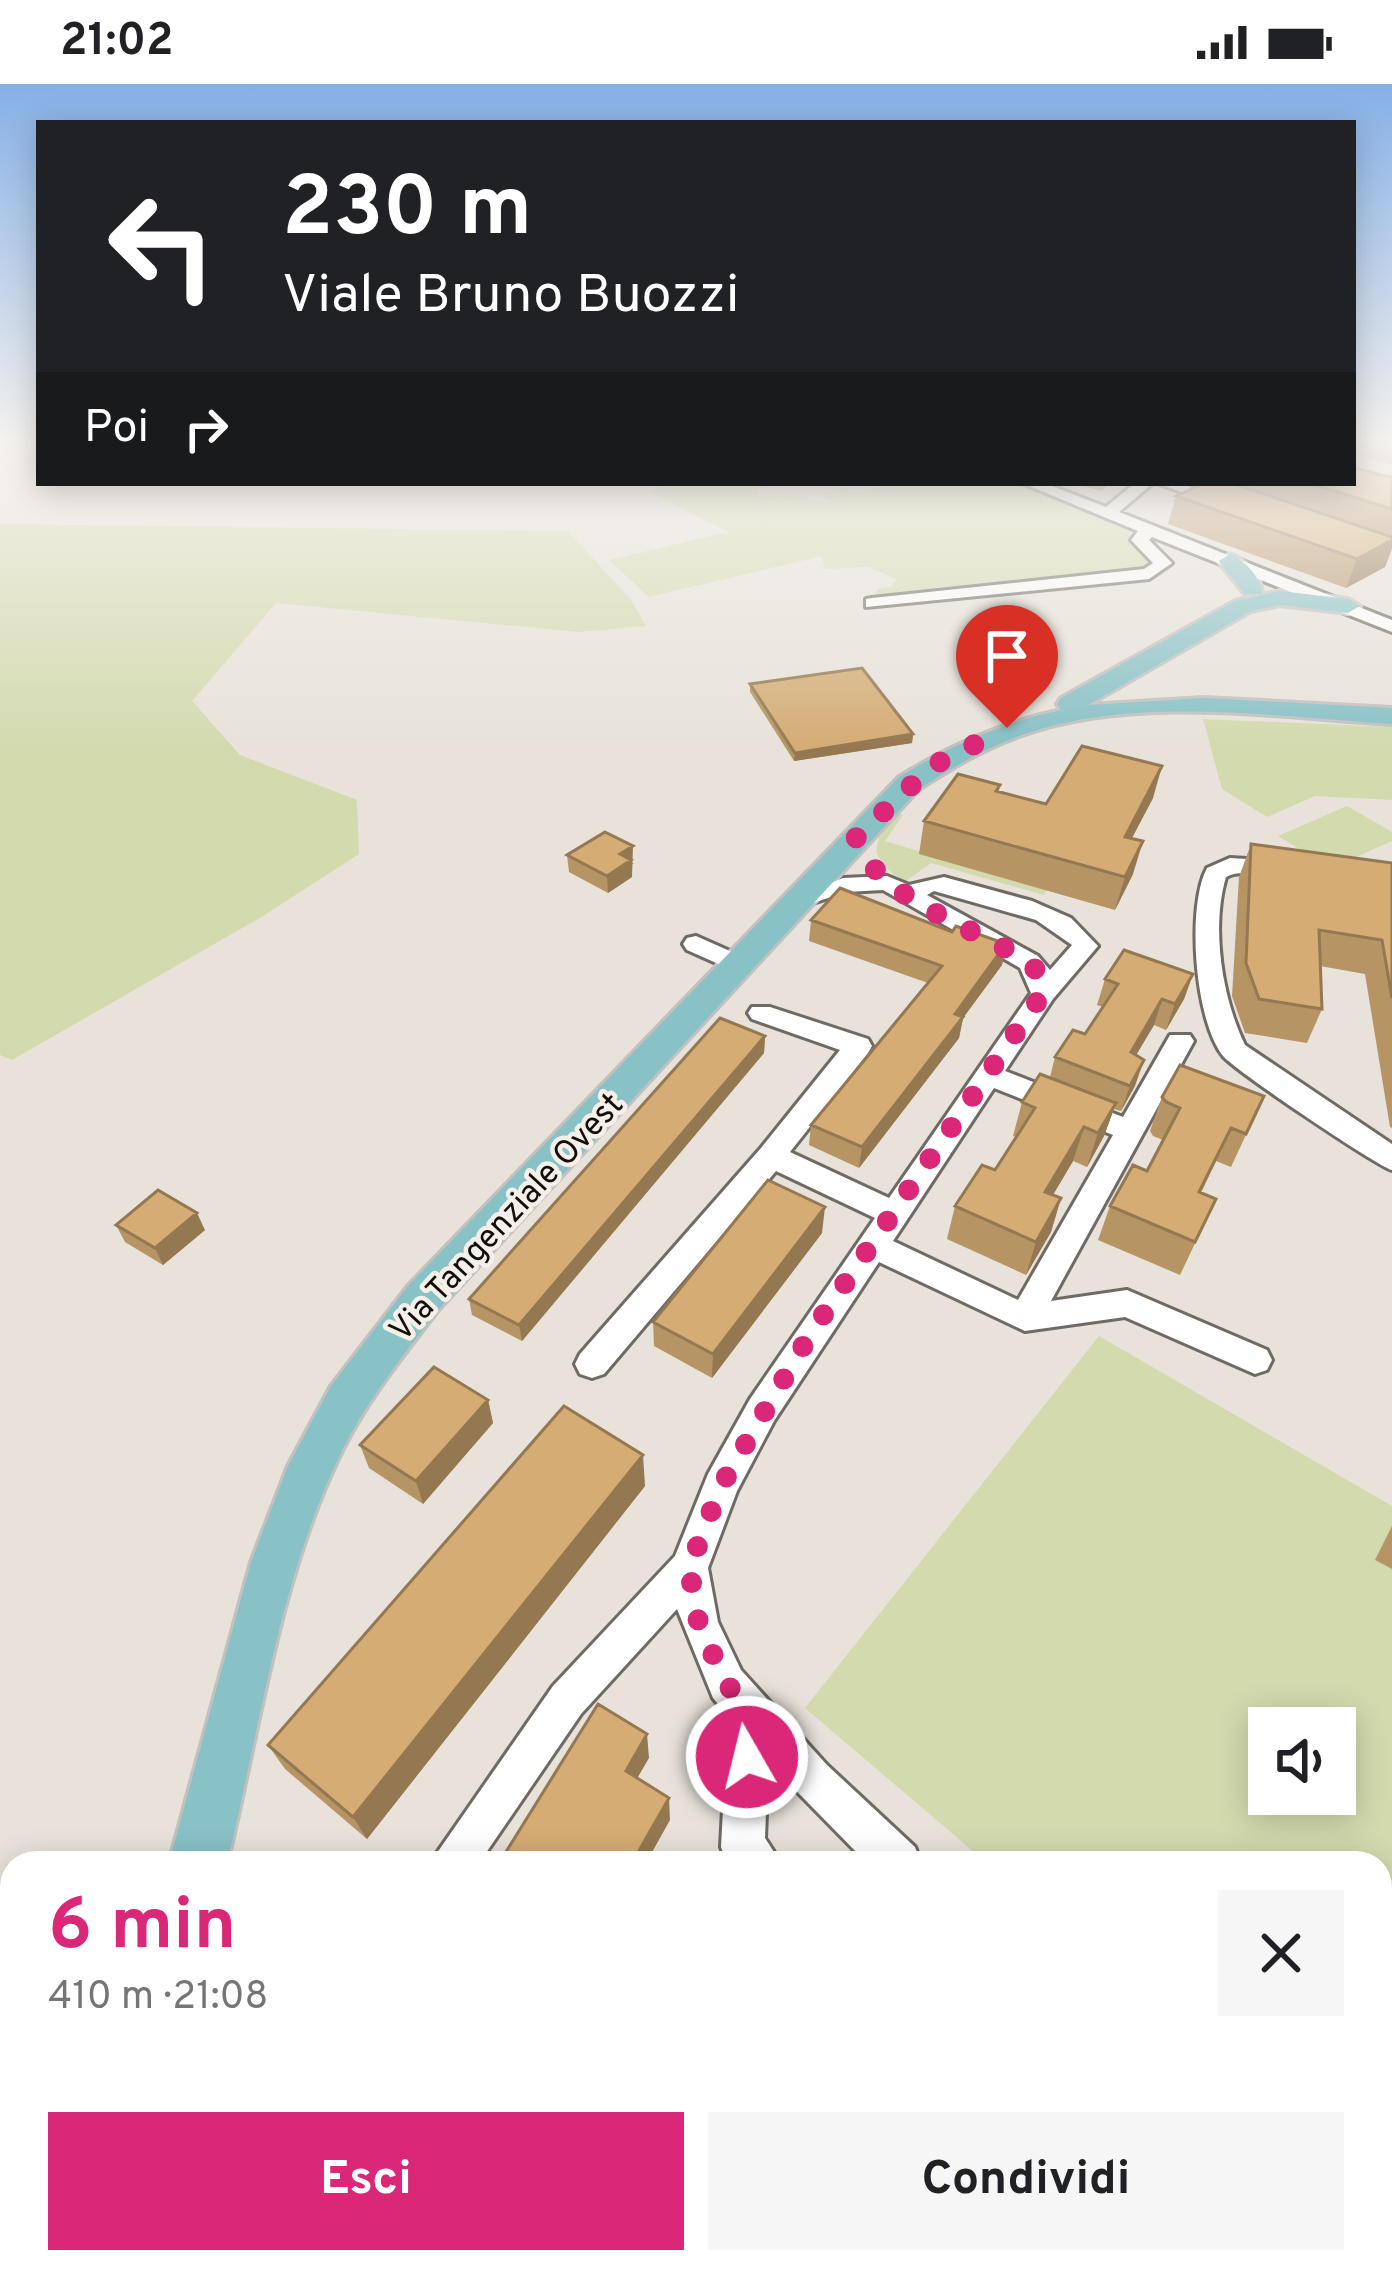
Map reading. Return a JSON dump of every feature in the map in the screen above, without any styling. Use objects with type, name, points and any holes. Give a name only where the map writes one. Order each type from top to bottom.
[{"type":"main road","points":[[1230,561],[1248,598]]},
{"type":"main road","points":[[1044,717],[1174,649],[1248,598],[1283,590],[1354,608]]},
{"type":"main road","points":[[1174,649],[1168,659],[1174,679],[1210,698],[1259,710]]},
{"type":"main road","name":"Via Tangenziale Ovest","points":[[202,1851],[273,1579],[305,1483],[368,1367],[423,1298],[741,966],[856,838],[932,766],[984,737],[1044,717],[1102,709],[1392,716]]},
{"type":"street","points":[[872,603],[1149,574],[1163,562],[1142,543]]},
{"type":"street","points":[[1183,543],[1230,561],[1283,590]]},
{"type":"street","points":[[1354,608],[1391,619]]},
{"type":"street","points":[[856,838],[866,863],[898,889],[1029,962],[1040,975],[1043,993]]},
{"type":"street","points":[[1310,874],[1230,866],[1215,873],[1208,897],[1208,933],[1219,1019],[1234,1051],[1392,1159]]},
{"type":"street","points":[[460,1851],[567,1700],[689,1568],[721,1486],[762,1410],[1043,993],[1085,946],[1080,933],[1062,921],[944,884],[898,889],[843,885],[801,900]]},
{"type":"street","points":[[696,944],[741,966]]},
{"type":"street","points":[[592,1364],[771,1156],[858,1046],[761,1013]]},
{"type":"street","points":[[1025,1318],[1180,1041]]},
{"type":"street","points":[[987,1075],[1131,1131]]},
{"type":"street","points":[[771,1156],[894,1214]]},
{"type":"street","points":[[871,1244],[1025,1318],[1127,1303],[1255,1360]]},
{"type":"street","points":[[689,1568],[699,1625],[727,1684],[887,1851]]},
{"type":"street","points":[[747,1851],[743,1847],[749,1712]]},
{"type":"green space","points":[[0,543],[579,543],[631,600],[646,626],[579,632],[276,603],[192,701],[240,755],[357,800],[359,854],[263,916],[12,1060],[0,1055]]},
{"type":"green space","points":[[681,543],[1135,543],[1156,560],[1149,569],[872,599],[878,589],[891,587],[897,579],[868,567],[825,569],[822,556],[649,597],[609,560]]},
{"type":"green space","points":[[1203,719],[1392,727],[1392,800],[1315,796],[1267,817],[1222,789]]},
{"type":"green space","points":[[1347,806],[1392,832],[1392,841],[1331,868],[1278,836]]},
{"type":"green space","points":[[896,812],[903,815],[885,841],[1046,890],[1044,895],[931,863],[906,881],[884,865],[876,851],[881,829]]},
{"type":"green space","points":[[1099,1336],[1392,1506],[1392,1851],[973,1851],[805,1708]]},
{"type":"building","points":[[1311,543],[1386,543],[1357,559]]},
{"type":"building","points":[[862,668],[913,734],[795,753],[750,684]]},
{"type":"building","points":[[1082,746],[1162,766],[1125,837],[1143,841],[1125,877],[924,821],[958,774],[1000,785],[996,791],[1046,804]]},
{"type":"building","points":[[605,832],[633,846],[620,854],[631,860],[607,876],[567,855]]},
{"type":"building","points":[[1251,844],[1392,863],[1392,998],[1382,940],[1319,930],[1322,1009],[1259,999],[1246,963]]},
{"type":"building","points":[[840,888],[952,932],[956,926],[1006,944],[955,1014],[963,1017],[862,1147],[811,1125],[942,966],[811,920]]},
{"type":"building","points":[[1124,950],[1193,974],[1175,1004],[1162,999],[1131,1052],[1144,1060],[1130,1086],[1055,1057],[1073,1030],[1085,1034],[1118,984],[1105,979]]},
{"type":"building","points":[[720,1018],[765,1036],[519,1325],[469,1299]]},
{"type":"building","points":[[1180,1065],[1264,1096],[1246,1134],[1231,1128],[1199,1192],[1216,1199],[1195,1242],[1110,1206],[1133,1165],[1147,1171],[1180,1108],[1162,1097]]},
{"type":"building","points":[[1040,1074],[1116,1103],[1098,1133],[1084,1127],[1045,1192],[1061,1198],[1036,1242],[955,1206],[982,1165],[995,1170],[1035,1108],[1022,1102]]},
{"type":"building","points":[[768,1180],[825,1207],[713,1354],[653,1322]]},
{"type":"building","points":[[158,1190],[197,1213],[155,1248],[116,1225]]},
{"type":"building","points":[[434,1367],[488,1400],[416,1481],[360,1445]]},
{"type":"building","points":[[564,1406],[643,1455],[353,1817],[268,1745]]},
{"type":"building","points":[[598,1704],[647,1734],[626,1771],[669,1798],[639,1851],[506,1851]]},
{"type":"route","points":[[747,1757],[749,1712],[727,1684],[699,1625],[689,1568],[721,1486],[762,1410],[1043,993],[1040,975],[1029,962],[887,883],[866,863],[856,838],[932,766],[1007,728]]}]
